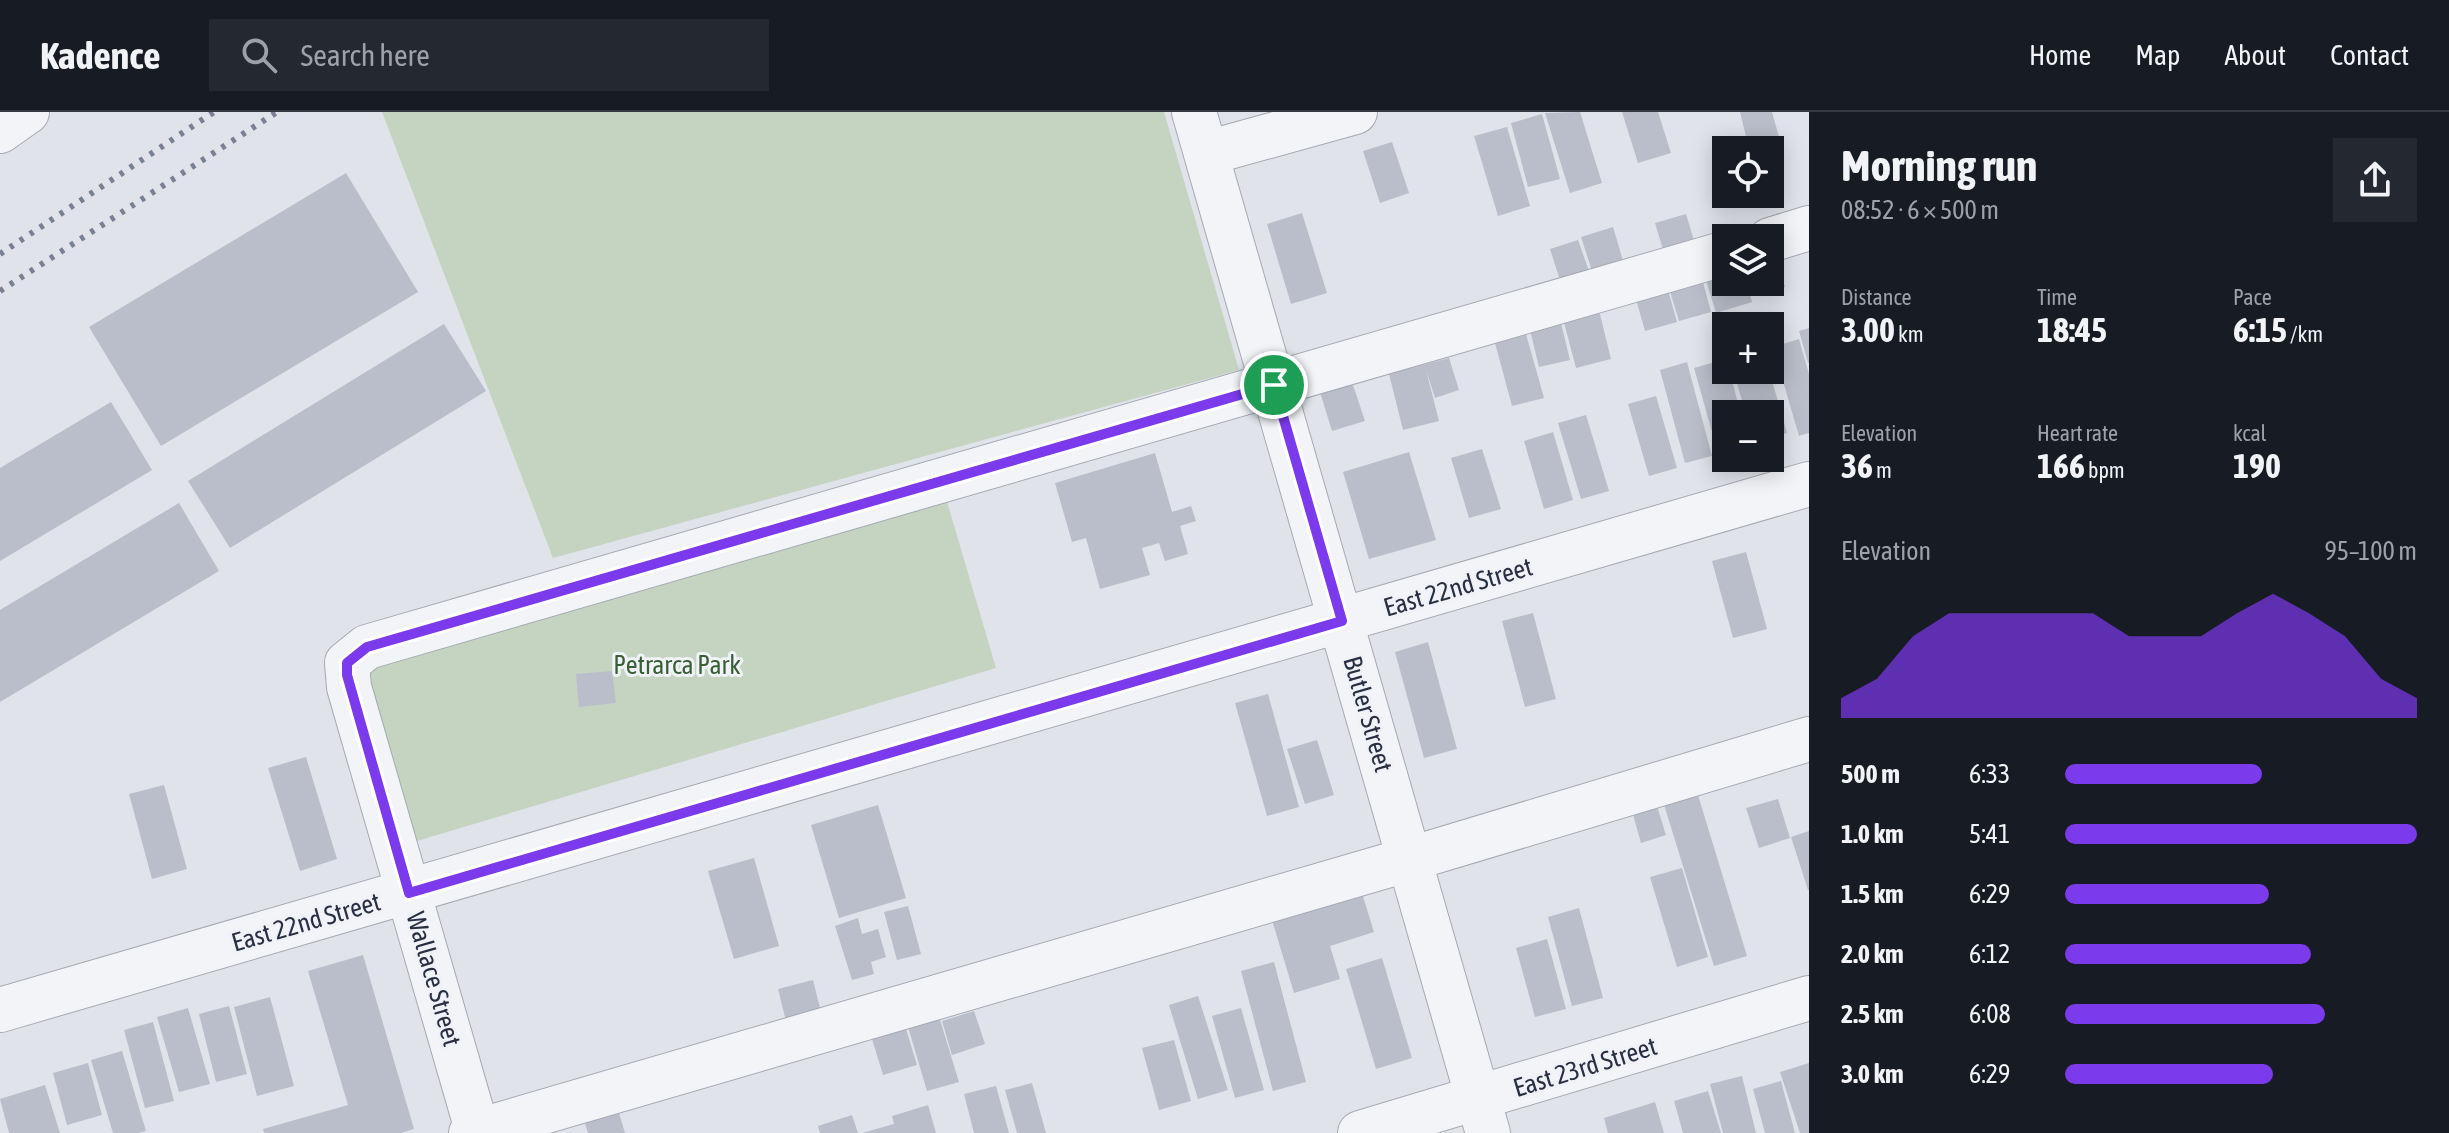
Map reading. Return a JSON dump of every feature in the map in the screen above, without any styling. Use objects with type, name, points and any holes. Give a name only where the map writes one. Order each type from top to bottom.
[{"type":"street","points":[[0,131],[27,112]]},
{"type":"street","name":"Butler Street","points":[[1194,112],[1483,1116]]},
{"type":"street","points":[[1207,153],[1355,112]]},
{"type":"street","points":[[1784,236],[1809,228]]},
{"type":"street","points":[[1274,385],[1712,257]]},
{"type":"street","name":"Wallace Street","points":[[476,1132],[349,687],[347,663],[367,647],[1274,385]]},
{"type":"street","name":"East 22nd Street","points":[[0,1010],[1809,484]]},
{"type":"street","points":[[476,1132],[1809,739]]},
{"type":"street","name":"East 23rd Street","points":[[1360,1133],[1483,1116],[1809,998]]},
{"type":"green space","points":[[382,112],[1164,112],[1239,370],[553,558]]},
{"type":"green space","name":"Petrarca Park","points":[[943,488],[996,668],[407,844],[359,663]]},
{"type":"building","points":[[1580,112],[1602,183],[1570,193],[1545,113]]},
{"type":"building","points":[[1622,112],[1658,112],[1671,153],[1638,163]]},
{"type":"building","points":[[1740,112],[1772,112],[1779,136],[1746,136]]},
{"type":"building","points":[[1542,114],[1560,179],[1528,187],[1511,123]]},
{"type":"building","points":[[1507,127],[1530,206],[1498,216],[1474,136]]},
{"type":"building","points":[[1392,142],[1409,193],[1380,203],[1363,151]]},
{"type":"building","points":[[346,173],[418,292],[161,446],[89,327]]},
{"type":"building","points":[[1302,213],[1327,293],[1291,304],[1267,224]]},
{"type":"building","points":[[1686,214],[1695,244],[1664,253],[1655,223]]},
{"type":"building","points":[[1613,227],[1624,264],[1593,274],[1581,237]]},
{"type":"building","points":[[1578,240],[1589,271],[1560,280],[1550,249]]},
{"type":"building","points":[[1712,271],[1712,296],[1750,296],[1752,302],[1716,312],[1704,274]]},
{"type":"building","points":[[1701,275],[1711,312],[1679,321],[1668,285]]},
{"type":"building","points":[[1667,286],[1677,322],[1645,331],[1635,296]]},
{"type":"building","points":[[1597,302],[1611,359],[1576,368],[1561,311]]},
{"type":"building","points":[[1561,323],[1570,360],[1539,367],[1530,330]]},
{"type":"building","points":[[444,324],[486,391],[230,548],[188,481]]},
{"type":"building","points":[[1809,328],[1809,363],[1808,363],[1799,331]]},
{"type":"building","points":[[1526,334],[1544,398],[1512,406],[1495,343]]},
{"type":"building","points":[[1799,339],[1809,374],[1809,433],[1799,436],[1784,384],[1784,344]]},
{"type":"building","points":[[1449,358],[1459,390],[1435,398],[1426,370],[1439,421],[1403,430],[1389,374]]},
{"type":"building","points":[[1687,362],[1712,456],[1685,463],[1660,370]]},
{"type":"building","points":[[1712,363],[1712,384],[1733,384],[1737,400],[1712,400],[1712,432],[1694,368]]},
{"type":"building","points":[[1351,379],[1365,421],[1332,431],[1319,389]]},
{"type":"building","points":[[1737,384],[1773,384],[1778,400],[1742,400]]},
{"type":"building","points":[[1656,396],[1677,468],[1649,476],[1628,404]]},
{"type":"building","points":[[111,402],[152,470],[0,561],[0,468]]},
{"type":"building","points":[[1586,415],[1609,491],[1581,499],[1558,423]]},
{"type":"building","points":[[1553,432],[1573,500],[1544,509],[1524,441]]},
{"type":"building","points":[[1482,449],[1501,509],[1469,518],[1451,458]]},
{"type":"building","points":[[1409,452],[1436,540],[1369,559],[1343,472]]},
{"type":"building","points":[[1155,453],[1172,512],[1191,506],[1196,521],[1180,526],[1188,554],[1165,561],[1159,543],[1142,548],[1150,575],[1100,589],[1086,538],[1072,542],[1055,483]]},
{"type":"building","points":[[179,503],[219,571],[0,702],[0,610]]},
{"type":"building","points":[[1746,552],[1767,629],[1733,638],[1712,561]]},
{"type":"building","points":[[1533,613],[1556,699],[1525,707],[1502,621]]},
{"type":"building","points":[[1428,642],[1457,749],[1424,758],[1395,652]]},
{"type":"building","points":[[612,671],[616,703],[579,707],[576,674]]},
{"type":"building","points":[[1268,694],[1299,807],[1267,816],[1235,703]]},
{"type":"building","points":[[1317,740],[1334,795],[1305,804],[1287,749]]},
{"type":"building","points":[[306,757],[337,859],[300,871],[268,768]]},
{"type":"building","points":[[164,785],[187,869],[152,879],[129,794]]},
{"type":"building","points":[[1695,785],[1747,956],[1714,966],[1661,795]]},
{"type":"building","points":[[1778,799],[1790,838],[1759,848],[1746,808]]},
{"type":"building","points":[[1656,803],[1666,835],[1641,843],[1632,811]]},
{"type":"building","points":[[878,805],[906,898],[839,918],[811,825]]},
{"type":"building","points":[[1809,831],[1809,890],[1808,890],[1791,837]]},
{"type":"building","points":[[754,858],[779,946],[734,959],[708,871]]},
{"type":"building","points":[[1682,868],[1708,957],[1677,967],[1650,877]]},
{"type":"building","points":[[1358,880],[1374,932],[1330,946],[1340,979],[1294,993],[1268,907]]},
{"type":"building","points":[[908,906],[921,954],[897,960],[884,912]]},
{"type":"building","points":[[1579,908],[1603,998],[1572,1006],[1548,917]]},
{"type":"building","points":[[858,918],[862,934],[878,929],[886,957],[871,962],[874,974],[852,980],[835,926]]},
{"type":"building","points":[[1547,939],[1566,1009],[1535,1017],[1516,948]]},
{"type":"building","points":[[363,955],[414,1129],[401,1133],[264,1133],[263,1129],[348,1105],[308,971]]},
{"type":"building","points":[[1382,958],[1412,1058],[1376,1069],[1346,969]]},
{"type":"building","points":[[1274,962],[1306,1082],[1273,1091],[1241,971]]},
{"type":"building","points":[[813,980],[821,1012],[786,1021],[778,989]]},
{"type":"building","points":[[1198,996],[1228,1090],[1198,1099],[1169,1005]]},
{"type":"building","points":[[270,997],[294,1086],[257,1096],[234,1007]]},
{"type":"building","points":[[229,1006],[247,1074],[216,1082],[199,1014]]},
{"type":"building","points":[[188,1008],[210,1084],[179,1092],[157,1017]]},
{"type":"building","points":[[1241,1008],[1264,1090],[1235,1098],[1212,1016]]},
{"type":"building","points":[[937,1010],[959,1082],[927,1091],[906,1020]]},
{"type":"building","points":[[974,1011],[985,1044],[952,1055],[942,1021]]},
{"type":"building","points":[[153,1022],[174,1101],[145,1108],[124,1030]]},
{"type":"building","points":[[906,1029],[917,1065],[883,1075],[872,1039]]},
{"type":"building","points":[[1174,1040],[1191,1101],[1159,1110],[1142,1048]]},
{"type":"building","points":[[122,1051],[146,1131],[138,1133],[113,1133],[91,1060]]},
{"type":"building","points":[[88,1063],[102,1115],[67,1125],[53,1073]]},
{"type":"building","points":[[1809,1063],[1809,1133],[1800,1133],[1780,1072]]},
{"type":"building","points":[[1742,1076],[1756,1133],[1723,1133],[1710,1084]]},
{"type":"building","points":[[1781,1081],[1795,1133],[1765,1133],[1753,1089]]},
{"type":"building","points":[[1032,1083],[1046,1133],[1017,1133],[1005,1090]]},
{"type":"building","points":[[45,1085],[60,1133],[9,1133],[0,1099]]},
{"type":"building","points":[[996,1086],[1009,1133],[974,1133],[964,1094]]},
{"type":"building","points":[[1708,1091],[1721,1133],[1683,1133],[1674,1101]]},
{"type":"building","points":[[1655,1102],[1664,1133],[1608,1133],[1604,1118]]},
{"type":"building","points":[[616,1103],[625,1133],[588,1133],[582,1113]]},
{"type":"building","points":[[928,1105],[936,1133],[862,1133],[894,1124],[892,1116]]},
{"type":"building","points":[[852,1115],[858,1133],[820,1133],[818,1126]]},
{"type":"railway","points":[[0,254],[214,112]]},
{"type":"railway","points":[[0,291],[277,112]]},
{"type":"route","points":[[1274,385],[1342,621],[409,893],[349,687],[347,663],[367,647],[1274,385]]}]
